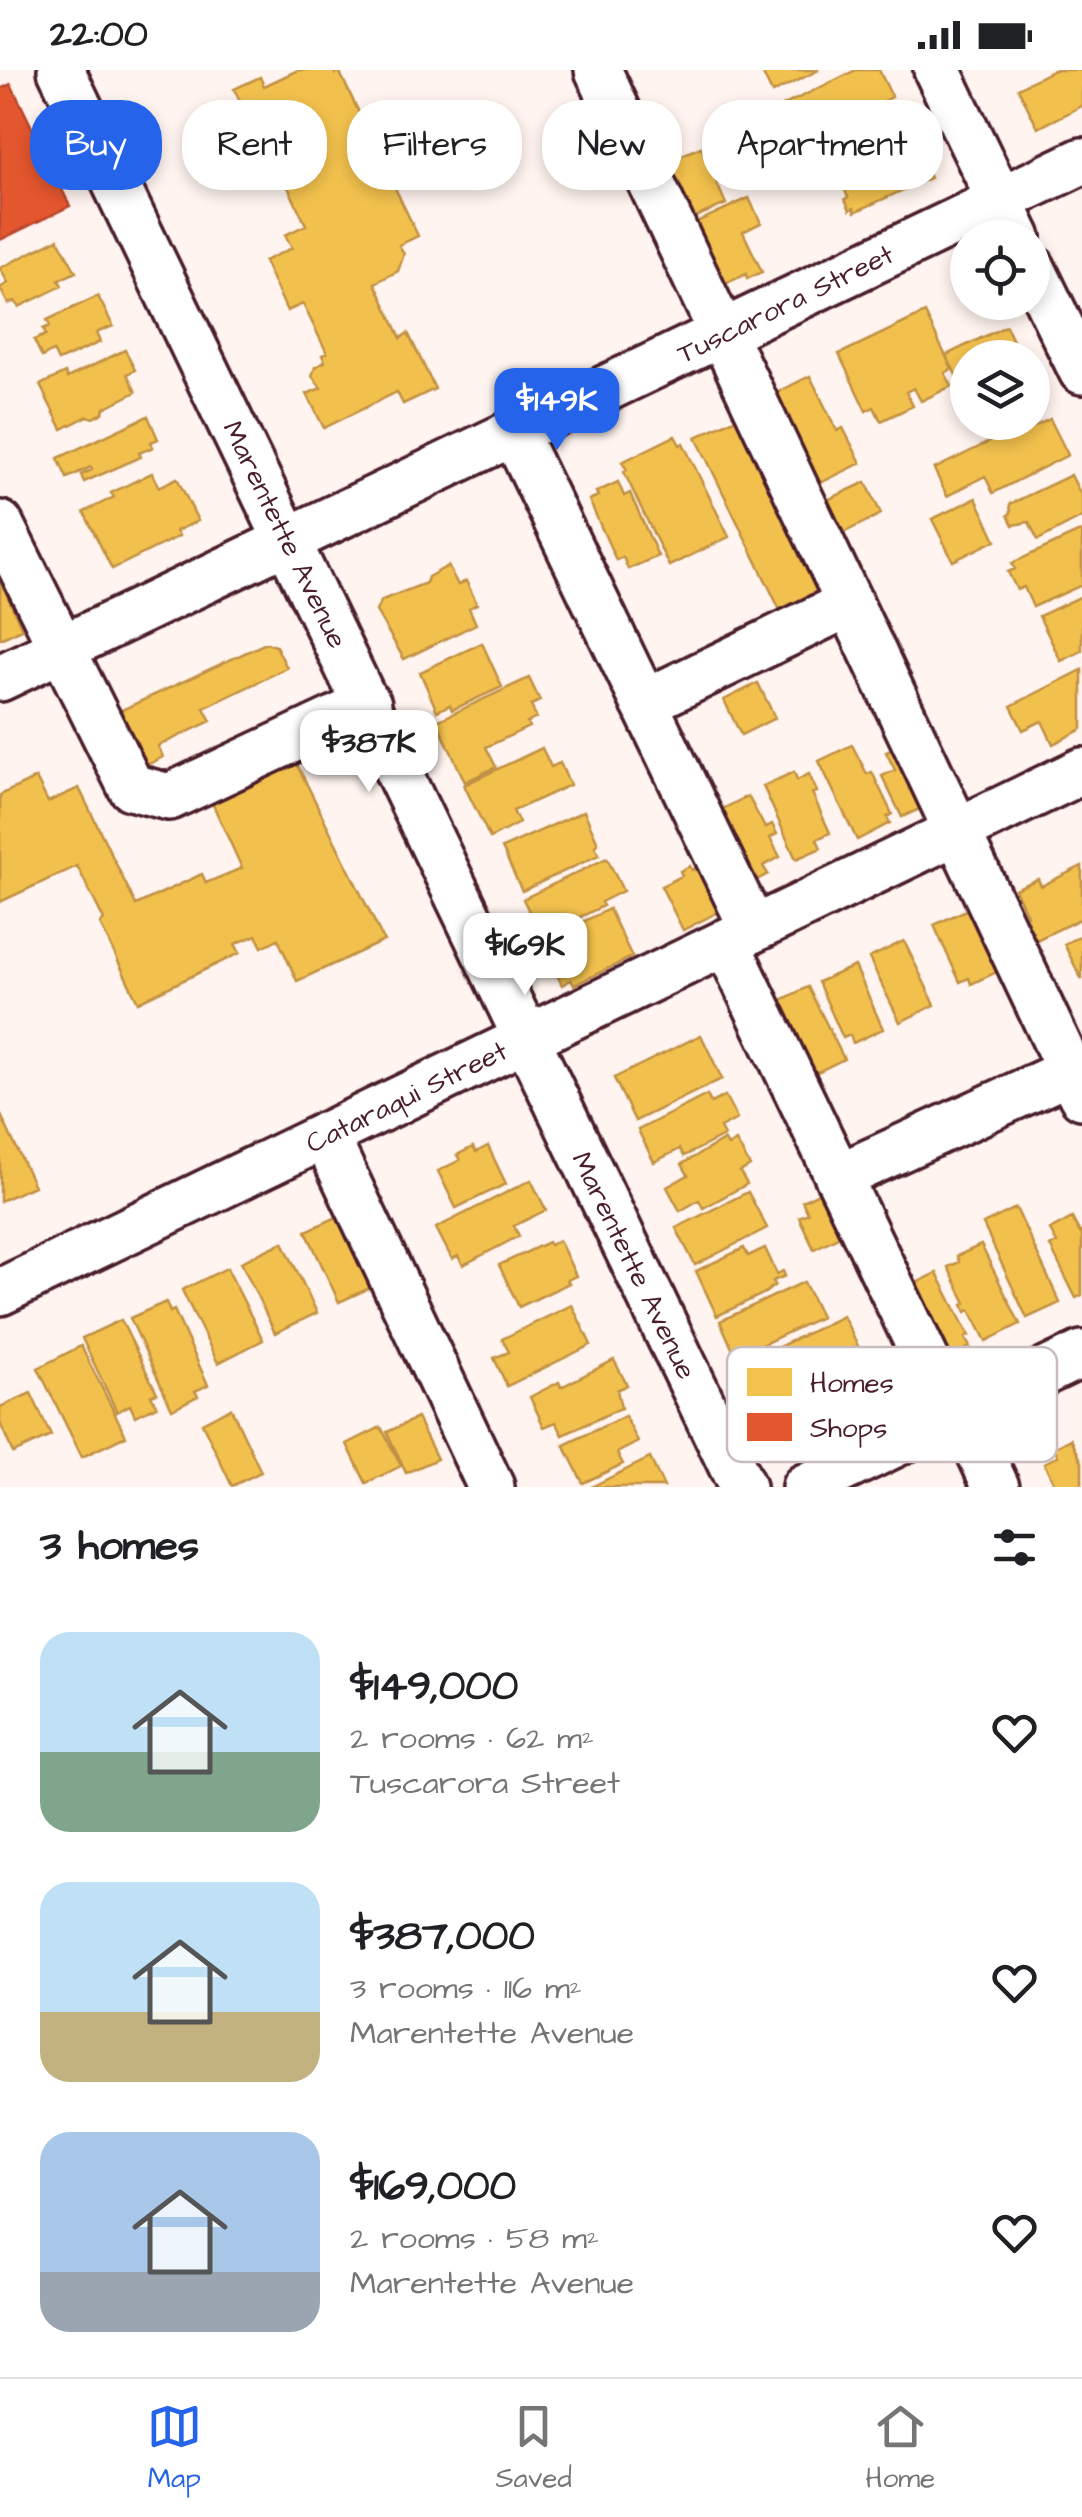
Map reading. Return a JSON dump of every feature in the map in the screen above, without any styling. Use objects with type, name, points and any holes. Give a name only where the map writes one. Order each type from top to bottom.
[{"type":"street","name":"Marentette Avenue","points":[[61,70],[727,1456]]},
{"type":"street","points":[[598,70],[1076,1084],[838,1176]]},
{"type":"street","points":[[937,70],[1009,219]]},
{"type":"street","name":"Tuscarora Street","points":[[0,678],[722,333],[1009,219],[1082,161]]},
{"type":"street","points":[[1050,305],[1082,371]]},
{"type":"street","points":[[514,432],[644,703],[838,1176],[924,1347]]},
{"type":"street","points":[[0,524],[131,788],[169,797],[368,704]]},
{"type":"street","points":[[644,703],[850,603]]},
{"type":"street","name":"Cataraqui Street","points":[[0,1292],[1082,771]]},
{"type":"street","points":[[325,1136],[490,1487]]},
{"type":"street","points":[[1057,1366],[1082,1354]]},
{"type":"street","name":"Marentette Avenue","points":[[730,1462],[742,1487]]},
{"type":"street","points":[[805,1487],[857,1462]]},
{"type":"street","points":[[983,1462],[996,1487]]},
{"type":"building: Homes","points":[[298,70],[334,70],[335,74],[339,71],[353,100],[347,100],[347,190],[396,190],[418,236],[399,245],[404,254],[398,271],[375,283],[401,338],[408,333],[435,389],[403,404],[397,392],[324,428],[307,394],[321,388],[312,376],[315,367],[325,362],[322,355],[327,353],[303,304],[287,311],[264,261],[292,248],[285,235],[306,225],[289,190],[327,190],[327,100],[239,100],[234,89],[260,77],[264,86]]},
{"type":"building: Homes","points":[[761,70],[819,70],[772,93]]},
{"type":"building: Homes","points":[[856,70],[879,70],[892,97],[886,100],[794,100]]},
{"type":"building: Homes","points":[[1054,70],[1082,70],[1082,106],[1038,128],[1018,88]]},
{"type":"building: Homes","points":[[701,147],[702,190],[720,190],[726,204],[693,218],[681,190],[682,155]]},
{"type":"building: Homes","points":[[845,190],[904,190],[855,212],[854,208],[850,210],[845,199],[848,197]]},
{"type":"building: Homes","points":[[749,198],[761,223],[743,232],[762,272],[747,279],[746,274],[716,288],[688,226]]},
{"type":"building: Homes","points":[[58,239],[76,272],[59,280],[62,286],[19,307],[15,301],[8,304],[0,288],[8,283],[0,268]]},
{"type":"building: Homes","points":[[98,296],[113,326],[96,333],[100,342],[58,361],[53,351],[42,357],[34,340],[46,335],[43,329],[50,326],[47,320]]},
{"type":"building: Homes","points":[[925,313],[950,365],[945,373],[950,387],[921,401],[914,388],[906,392],[913,406],[881,421],[874,407],[866,411],[839,354]]},
{"type":"building: Homes","points":[[1006,326],[1013,340],[977,340]]},
{"type":"building: Homes","points":[[125,350],[135,370],[127,374],[136,392],[93,418],[88,416],[62,429],[40,385],[65,373],[67,378]]},
{"type":"building: Homes","points":[[810,376],[837,431],[843,428],[861,463],[818,484],[774,394]]},
{"type":"building: Homes","points":[[747,413],[833,590],[782,614],[696,437]]},
{"type":"building: Homes","points":[[148,416],[158,439],[151,442],[153,447],[139,453],[141,457],[84,482],[81,475],[91,467],[67,478],[58,458]]},
{"type":"building: Homes","points":[[1050,419],[1068,455],[993,493],[985,476],[947,496],[934,469],[994,440],[1050,440]]},
{"type":"building: Homes","points":[[675,436],[680,445],[683,443],[729,537],[669,566],[622,462]]},
{"type":"building: Homes","points":[[152,473],[159,487],[177,478],[198,521],[176,531],[179,536],[112,569],[84,512],[114,497],[111,493]]},
{"type":"building: Homes","points":[[1071,475],[1082,497],[1082,517],[1038,540],[1029,522],[1013,525],[1008,515],[1010,504]]},
{"type":"building: Homes","points":[[618,482],[624,496],[630,493],[658,556],[628,569],[623,557],[616,560],[589,500],[598,496],[596,492]]},
{"type":"building: Homes","points":[[866,482],[881,514],[841,534],[825,501]]},
{"type":"building: Homes","points":[[976,498],[996,540],[953,561],[932,519]]},
{"type":"building: Homes","points":[[1082,531],[1082,585],[1033,607],[1024,587],[1017,590],[1008,572],[1015,569],[1012,563]]},
{"type":"building: Homes","points":[[448,566],[458,585],[466,581],[477,604],[469,608],[476,624],[404,659],[376,611],[382,600],[426,583],[428,577]]},
{"type":"building: Homes","points":[[0,579],[22,629],[0,639]]},
{"type":"building: Homes","points":[[1082,596],[1082,651],[1061,661],[1039,616]]},
{"type":"building: Homes","points":[[266,643],[276,646],[287,668],[204,708],[211,721],[158,746],[163,757],[130,773],[100,720]]},
{"type":"building: Homes","points":[[482,643],[502,687],[452,710],[450,705],[437,711],[420,672]]},
{"type":"building: Homes","points":[[1082,670],[1082,729],[1053,744],[1042,721],[1023,730],[1011,706]]},
{"type":"building: Homes","points":[[529,678],[540,701],[531,705],[536,718],[527,723],[529,727],[486,747],[496,767],[465,782],[437,721]]},
{"type":"building: Homes","points":[[758,683],[775,718],[741,735],[724,700]]},
{"type":"building: Homes","points":[[907,742],[935,802],[902,817],[882,776],[895,770],[886,752]]},
{"type":"building: Homes","points":[[852,745],[867,774],[872,772],[892,814],[887,817],[890,823],[857,840],[819,761]]},
{"type":"building: Homes","points":[[542,748],[551,767],[560,763],[570,785],[513,811],[519,823],[490,838],[464,785]]},
{"type":"building: Homes","points":[[293,756],[384,941],[297,981],[278,939],[262,947],[256,935],[235,944],[240,953],[138,1002],[77,866],[0,902],[0,795],[36,778],[48,802],[79,788],[136,905],[202,874],[206,883],[242,868],[209,796]]},
{"type":"building: Homes","points":[[794,772],[797,780],[809,774],[817,792],[812,793],[830,833],[817,839],[821,848],[796,859],[763,786]]},
{"type":"building: Homes","points":[[748,796],[765,828],[772,824],[777,834],[770,838],[780,857],[763,866],[768,874],[751,883],[715,813]]},
{"type":"building: Homes","points":[[584,811],[599,855],[522,891],[502,848]]},
{"type":"building: Homes","points":[[607,858],[623,891],[601,902],[603,906],[541,936],[523,899]]},
{"type":"building: Homes","points":[[707,863],[728,907],[683,930],[661,886],[682,876],[680,871],[690,866],[692,870]]},
{"type":"building: Homes","points":[[1082,866],[1082,918],[1028,944],[1016,920],[1027,915],[1015,889],[1038,879],[1041,886]]},
{"type":"building: Homes","points":[[609,909],[632,957],[574,985],[571,980],[562,985],[543,945]]},
{"type":"building: Homes","points":[[968,909],[997,972],[971,984],[969,978],[960,982],[934,925]]},
{"type":"building: Homes","points":[[1082,935],[1082,978],[1081,978],[1064,944]]},
{"type":"building: Homes","points":[[904,941],[935,1005],[900,1022],[869,958]]},
{"type":"building: Homes","points":[[855,966],[883,1029],[853,1043],[850,1035],[843,1038],[818,982]]},
{"type":"building: Homes","points":[[808,987],[844,1059],[803,1079],[767,1007]]},
{"type":"building: Homes","points":[[701,1035],[722,1079],[635,1121],[614,1078]]},
{"type":"building: Homes","points":[[707,1095],[711,1103],[725,1096],[737,1119],[720,1128],[724,1136],[684,1156],[680,1149],[654,1162],[638,1130]]},
{"type":"building: Homes","points":[[0,1113],[34,1186],[0,1201]]},
{"type":"building: Homes","points":[[724,1140],[728,1146],[736,1141],[750,1166],[740,1172],[747,1184],[703,1208],[699,1200],[680,1211],[667,1187],[688,1175],[682,1164]]},
{"type":"building: Homes","points":[[488,1146],[506,1184],[456,1208],[438,1171],[460,1160],[457,1155],[473,1147],[476,1152]]},
{"type":"building: Homes","points":[[531,1180],[546,1210],[514,1226],[519,1236],[463,1265],[458,1256],[452,1259],[436,1228]]},
{"type":"building: Homes","points":[[829,1188],[850,1231],[814,1249],[799,1217],[808,1213],[802,1201]]},
{"type":"building: Homes","points":[[748,1192],[767,1228],[695,1265],[676,1228]]},
{"type":"building: Homes","points":[[1016,1208],[1060,1303],[1027,1318],[983,1224]]},
{"type":"building: Homes","points":[[348,1212],[381,1283],[339,1302],[306,1231]]},
{"type":"building: Homes","points":[[1072,1218],[1082,1232],[1082,1295],[1076,1298],[1050,1246],[1057,1243],[1050,1230]]},
{"type":"building: Homes","points":[[559,1240],[576,1276],[519,1307],[499,1265]]},
{"type":"building: Homes","points":[[283,1242],[317,1313],[275,1333],[241,1262]]},
{"type":"building: Homes","points":[[981,1245],[1020,1324],[986,1341],[970,1310],[966,1312],[966,1303],[948,1267],[959,1262],[957,1256]]},
{"type":"building: Homes","points":[[744,1248],[748,1256],[765,1248],[777,1274],[783,1271],[785,1276],[773,1281],[775,1285],[765,1293],[717,1316],[696,1271]]},
{"type":"building: Homes","points":[[227,1268],[263,1340],[218,1363],[182,1290]]},
{"type":"building: Homes","points":[[937,1273],[969,1336],[965,1338],[970,1347],[933,1347],[904,1289]]},
{"type":"building: Homes","points":[[804,1282],[821,1317],[757,1347],[732,1347],[720,1321]]},
{"type":"building: Homes","points":[[166,1302],[170,1312],[174,1310],[208,1385],[195,1391],[198,1396],[172,1409],[130,1318]]},
{"type":"building: Homes","points":[[572,1305],[591,1345],[507,1386],[494,1358],[509,1352],[502,1339]]},
{"type":"building: Homes","points":[[843,1316],[858,1346],[856,1347],[778,1347]]},
{"type":"building: Homes","points":[[121,1320],[157,1393],[151,1395],[157,1406],[135,1416],[130,1405],[117,1412],[82,1338]]},
{"type":"building: Homes","points":[[81,1346],[126,1436],[82,1457],[38,1368]]},
{"type":"building: Homes","points":[[614,1360],[627,1385],[617,1390],[621,1408],[563,1435],[556,1422],[544,1427],[530,1397],[559,1382],[561,1387]]},
{"type":"building: Homes","points":[[31,1393],[51,1436],[13,1453],[0,1423],[0,1407]]},
{"type":"building: Homes","points":[[231,1408],[261,1472],[232,1486],[202,1423]]},
{"type":"building: Homes","points":[[625,1416],[638,1442],[617,1453],[623,1464],[583,1483],[564,1445]]},
{"type":"building: Homes","points":[[417,1418],[437,1459],[406,1473],[387,1432]]},
{"type":"building: Homes","points":[[381,1427],[401,1466],[366,1483],[347,1444]]},
{"type":"building: Homes","points":[[1071,1439],[1082,1462],[1082,1487],[1056,1487],[1044,1463],[1057,1462],[1057,1446]]},
{"type":"building: Homes","points":[[650,1458],[664,1487],[591,1487]]},
{"type":"building: Shops","points":[[11,84],[30,123],[30,190],[62,190],[70,206],[0,240],[0,89]]}]
